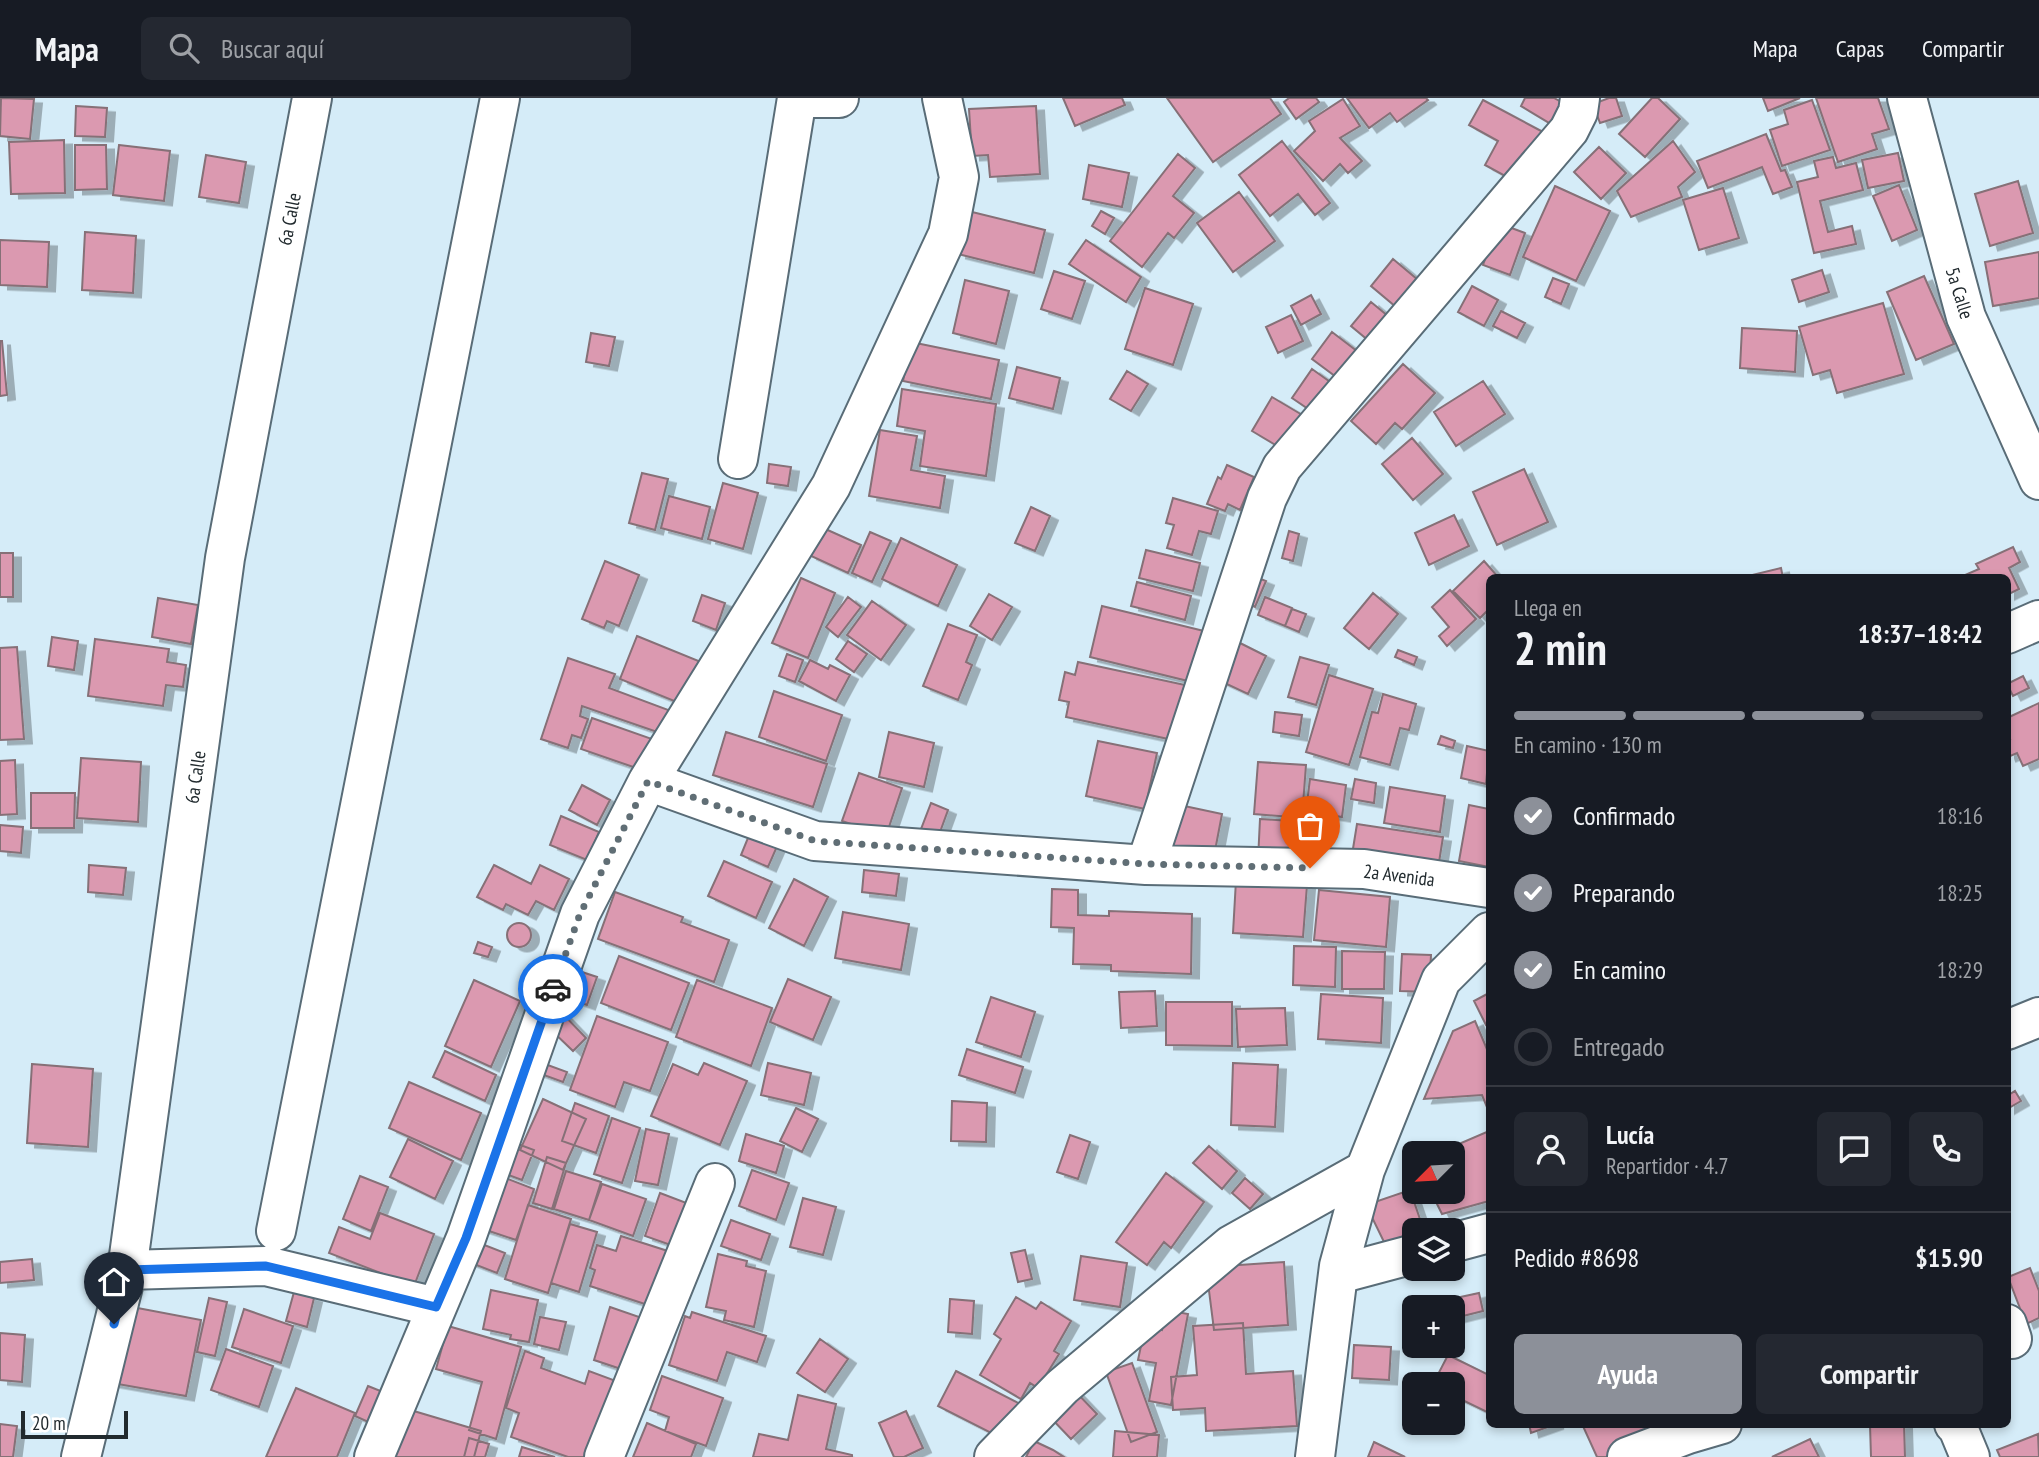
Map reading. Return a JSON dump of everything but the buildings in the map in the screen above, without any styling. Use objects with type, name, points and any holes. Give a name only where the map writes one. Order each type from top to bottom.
[{"type":"street","name":"6a Calle","points":[[81,1457],[127,1270],[225,558],[312,98]]},
{"type":"street","points":[[276,1231],[500,98]]},
{"type":"street","points":[[738,459],[798,98],[839,98]]},
{"type":"street","points":[[374,1457],[466,1238],[580,914],[648,781],[831,486],[948,234],[959,177],[942,98]]},
{"type":"street","points":[[1146,864],[1267,498],[1282,467],[1569,130],[1578,112],[1580,98]]},
{"type":"street","name":"5a Calle","points":[[1908,98],[1966,317],[2039,480]]},
{"type":"street","points":[[2011,632],[2039,620]]},
{"type":"street","name":"2a Avenida","points":[[648,781],[815,841],[1146,864],[1364,869],[1486,888]]},
{"type":"street","points":[[1315,1457],[1339,1274],[1365,1170],[1441,980],[1486,935]]},
{"type":"street","points":[[2011,1028],[2039,1017]]},
{"type":"street","points":[[994,1457],[1062,1387],[1231,1245],[1365,1170]]},
{"type":"street","points":[[604,1457],[715,1183]]},
{"type":"street","points":[[1465,1239],[1486,1234]]},
{"type":"street","points":[[1339,1274],[1402,1257]]},
{"type":"street","points":[[127,1270],[266,1266],[436,1307]]},
{"type":"street","points":[[1627,1457],[1708,1428]]},
{"type":"street","points":[[1958,1428],[1970,1457]]},
{"type":"way so far","points":[[553,989],[580,914],[648,781],[815,841],[1146,864],[1310,868]]},
{"type":"route","points":[[114,1324],[127,1270],[266,1266],[436,1307],[466,1238],[553,989]]}]
